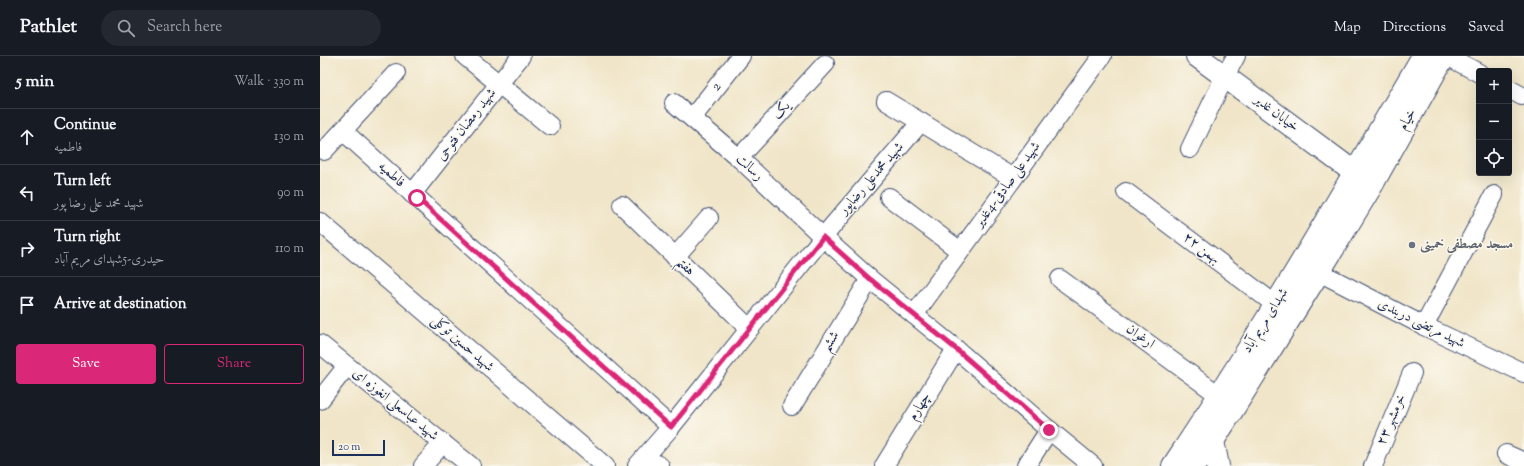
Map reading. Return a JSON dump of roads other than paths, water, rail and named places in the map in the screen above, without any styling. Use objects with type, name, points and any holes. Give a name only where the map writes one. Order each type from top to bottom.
[{"type":"main road","name":"خیابان غدیر","points":[[1197,56],[1363,179]]},
{"type":"main road","name":"خیام","points":[[1363,179],[1423,56]]},
{"type":"main road","name":"خیام","points":[[1363,179],[1446,56]]},
{"type":"main road","name":"شهدای مریم آباد","points":[[1194,466],[1213,441],[1319,272],[1363,179]]},
{"type":"main road","name":"شهدای مریم آباد","points":[[1173,466],[1220,396],[1276,305],[1363,179]]},
{"type":"main road","points":[[1213,441],[1218,466]]},
{"type":"street","points":[[465,56],[550,126]]},
{"type":"street","name":"شهید رمضان فتوحی","points":[[412,194],[521,56]]},
{"type":"street","name":"2","points":[[692,118],[741,56]]},
{"type":"street","name":"شهید علی صادقی-4غدیر","points":[[914,315],[1102,56]]},
{"type":"street","points":[[1190,149],[1224,76],[1236,56]]},
{"type":"street","points":[[1446,56],[1476,71]]},
{"type":"street","name":"یک","points":[[739,158],[824,64]]},
{"type":"street","points":[[321,151],[343,131],[396,73]]},
{"type":"street","points":[[886,101],[1013,178]]},
{"type":"street","name":"رسالت","points":[[674,103],[739,158],[870,279],[956,349],[1093,466]]},
{"type":"street","name":"شهید محمدعلی رضاپور","points":[[647,464],[671,427],[749,328],[823,237],[921,122]]},
{"type":"street","name":"فاطمیه","points":[[343,131],[671,427]]},
{"type":"street","name":"۲۲ بهمن","points":[[1126,192],[1276,305]]},
{"type":"street","points":[[1424,326],[1494,195]]},
{"type":"street","points":[[889,198],[960,251]]},
{"type":"street","name":"هفتم","points":[[622,205],[749,328]]},
{"type":"street","points":[[675,257],[709,218]]},
{"type":"street","name":"شهید حسین توکلی","points":[[320,222],[605,466]]},
{"type":"street","name":"شهید مرتضی دربندی","points":[[1319,272],[1424,326],[1524,373]]},
{"type":"street","name":"ششم","points":[[792,406],[870,279]]},
{"type":"street","name":"ارغوان","points":[[1060,279],[1220,396]]},
{"type":"street","name":"شهید عباسعلی انغوزه ای","points":[[320,344],[471,466]]},
{"type":"street","name":"چهارم","points":[[884,466],[956,349]]},
{"type":"street","points":[[320,400],[347,366]]},
{"type":"street","name":"خرمشهر ۲۳","points":[[1373,466],[1412,373]]},
{"type":"street","points":[[1026,466],[1049,430]]},
{"type":"street","points":[[423,466],[443,443]]},
{"type":"street","points":[[1506,454],[1524,462]]},
{"type":"place","name":"مسجد مصطفی خمینی","points":[[1412,245]]}]
